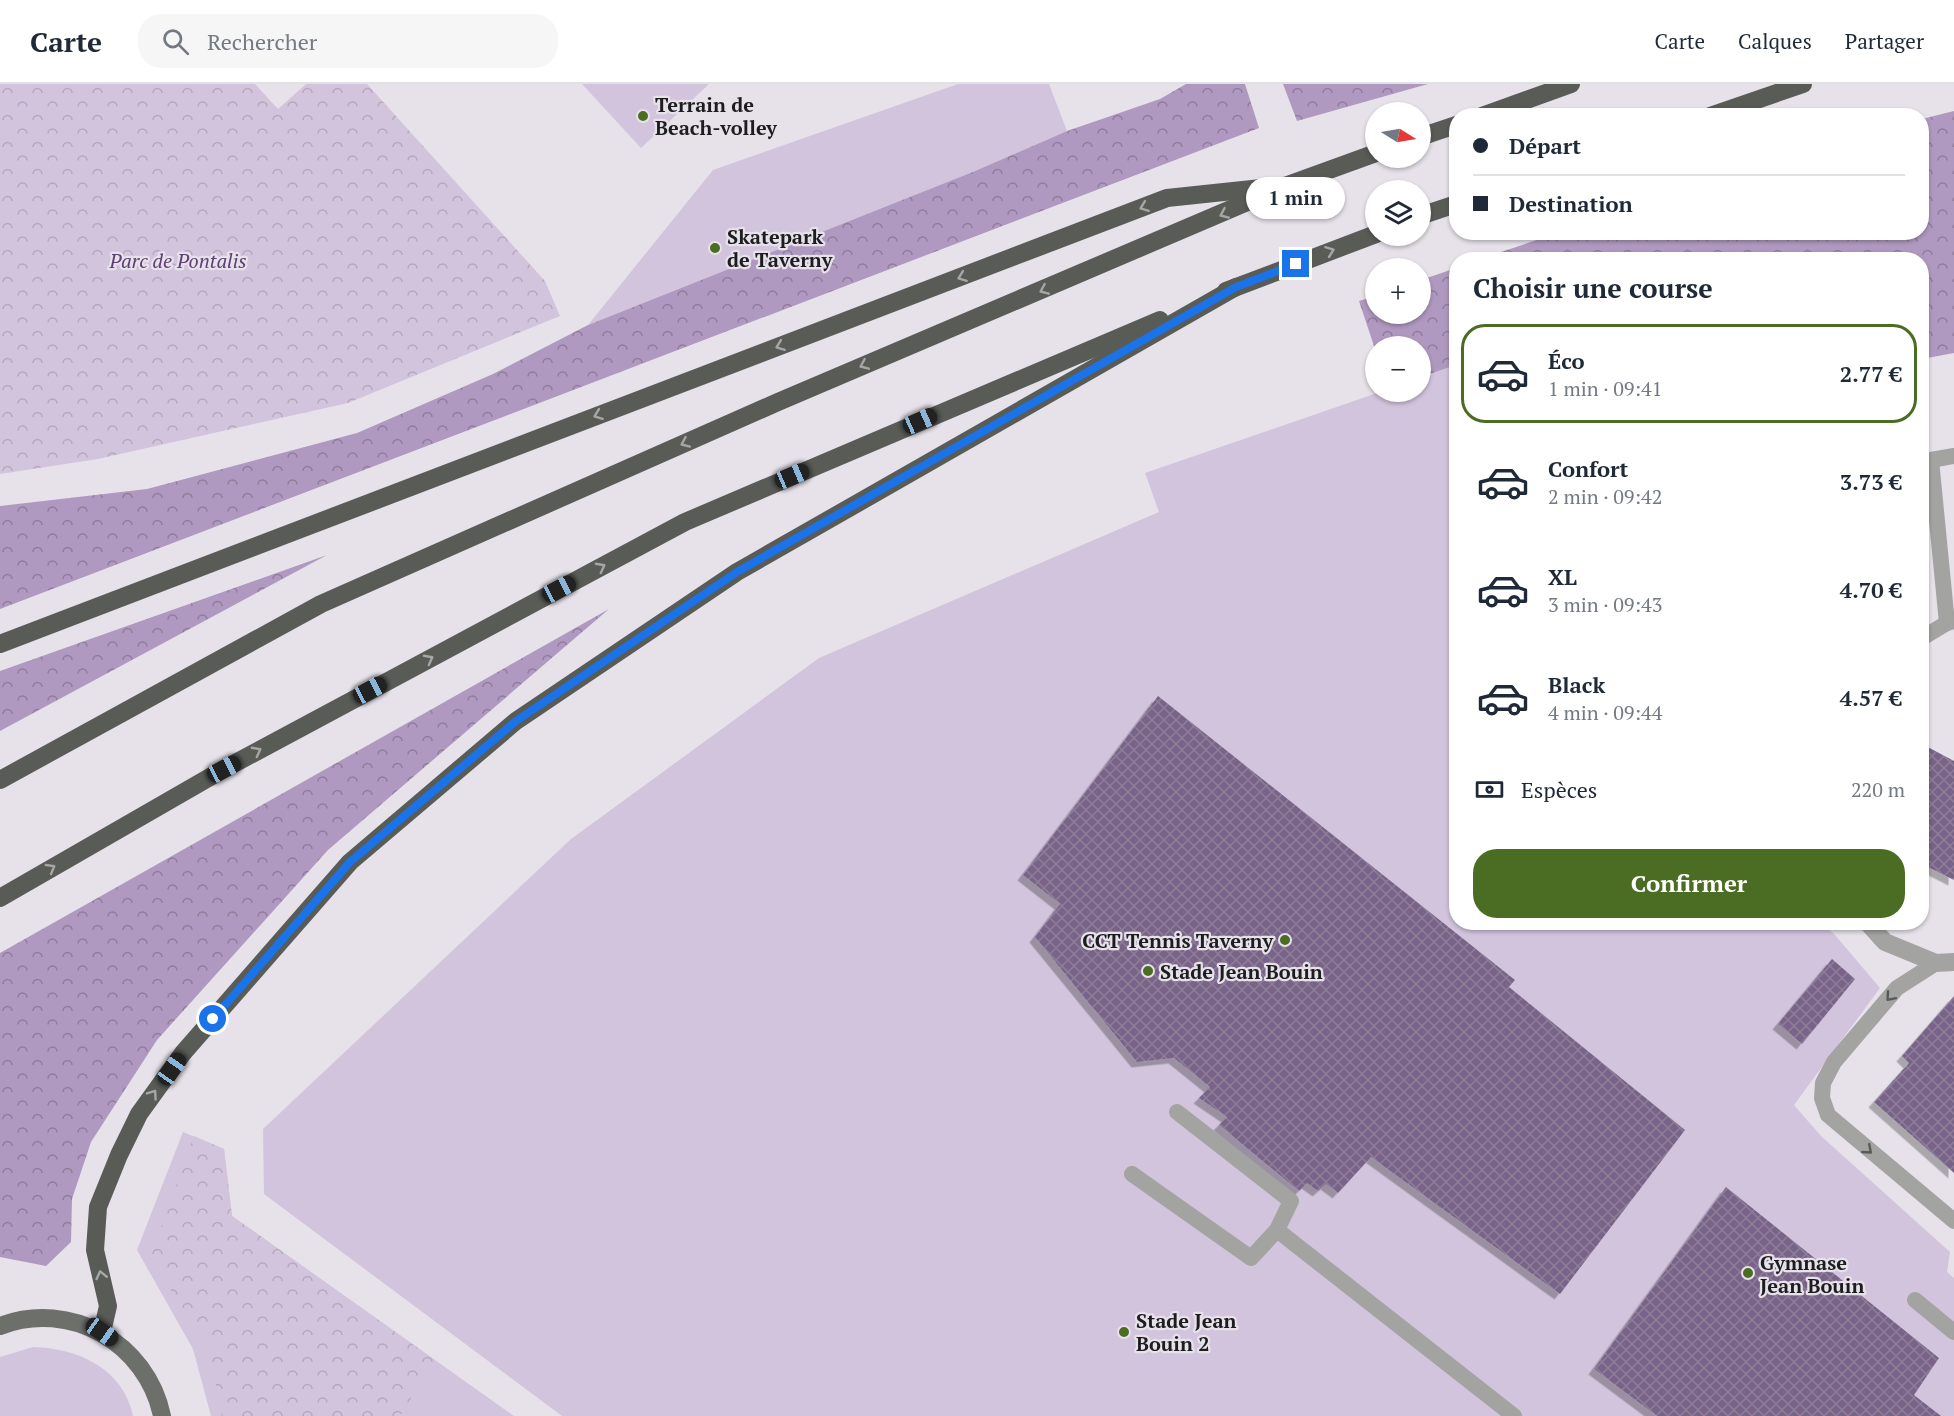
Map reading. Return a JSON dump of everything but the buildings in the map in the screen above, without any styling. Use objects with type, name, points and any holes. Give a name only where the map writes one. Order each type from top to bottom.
[{"type":"highway","points":[[1504,108],[1570,84]]},
{"type":"highway","points":[[1733,108],[1803,84]]},
{"type":"highway","points":[[1431,133],[1449,127]]},
{"type":"highway","points":[[0,780],[321,604],[778,402],[1284,186],[1365,157]]},
{"type":"highway","points":[[0,644],[1167,198],[1284,186]]},
{"type":"highway","points":[[1431,212],[1449,206]]},
{"type":"highway","points":[[0,898],[224,769],[685,522],[1236,287],[1365,238]]},
{"type":"highway","points":[[102,1332],[108,1306],[95,1250],[98,1207],[118,1155],[139,1114],[183,1053],[350,862],[516,721],[737,572],[1236,287]]},
{"type":"main road","points":[[4,1323],[34,1318],[58,1318],[80,1323],[102,1332],[137,1362],[150,1381],[162,1416]]},
{"type":"street","points":[[1874,930],[1885,942],[1945,962]]},
{"type":"lane","points":[[1929,634],[1950,622],[1931,460],[1954,456]]},
{"type":"lane","points":[[1945,962],[1897,988],[1834,1062],[1823,1083],[1822,1098],[1828,1115],[1954,1221]]},
{"type":"lane","points":[[1132,1174],[1251,1258],[1277,1230],[1291,1202],[1177,1112]]},
{"type":"lane","points":[[1277,1230],[1514,1416]]},
{"type":"lane","points":[[1915,1300],[1954,1332]]},
{"type":"green space","name":"Parc de Pontalis","points":[[0,84],[255,84],[278,109],[306,84],[367,84],[545,281],[560,316],[348,403],[98,459],[0,474]]},
{"type":"green space","name":"Terrain de Beach-volley","points":[[582,84],[709,84],[641,148]]},
{"type":"green space","name":"Skatepark de Taverny","points":[[958,84],[1049,84],[1067,131],[975,171],[588,325],[713,170]]},
{"type":"green space","points":[[1186,84],[1245,84],[1259,128],[0,609],[0,506],[147,489],[357,433],[493,374],[588,325],[975,171],[1067,131],[1160,99]]},
{"type":"green space","points":[[1283,84],[1428,84],[1297,121]]},
{"type":"green space","points":[[1954,111],[1954,353],[1929,358],[1929,252],[1501,252],[1537,240],[1929,240],[1929,117]]},
{"type":"green space","points":[[1449,270],[1449,367],[1431,374],[1431,336],[1371,336],[1367,324],[1431,324],[1431,277]]},
{"type":"green space","points":[[1365,299],[1365,319],[1359,301]]},
{"type":"green space","name":"Stade Jean Bouin","points":[[1449,367],[1449,930],[1829,930],[1835,935],[1880,988],[1794,1105],[1821,1136],[1950,1252],[1947,1272],[1954,1278],[1954,1416],[562,1416],[264,1194],[263,1129],[571,839],[819,658],[1159,512],[1145,473],[1365,397],[1365,402],[1431,402],[1431,374]]},
{"type":"green space","points":[[327,555],[0,731],[0,671]]},
{"type":"green space","points":[[609,609],[328,850],[157,1040],[91,1142],[72,1199],[71,1242],[46,1266],[0,1257],[0,953]]},
{"type":"green space","points":[[183,1132],[224,1149],[232,1216],[514,1416],[211,1416],[193,1349],[137,1250]]},
{"type":"green space","points":[[194,1136],[224,1149],[232,1216],[435,1360],[400,1416],[222,1416],[208,1346],[150,1259]]},
{"type":"green space","points":[[33,1347],[66,1351],[96,1364],[109,1373],[119,1385],[128,1399],[133,1416],[0,1416],[0,1357]]},
{"type":"place","name":"Terrain de Beach-volley","points":[[643,116]]},
{"type":"place","name":"Skatepark de Taverny","points":[[715,248]]},
{"type":"place","name":"CCT Tennis Taverny","points":[[1285,940]]},
{"type":"place","name":"Stade Jean Bouin","points":[[1148,971]]},
{"type":"place","name":"Gymnase Jean Bouin","points":[[1748,1273]]},
{"type":"place","name":"Stade Jean Bouin 2","points":[[1124,1332]]},
{"type":"route","points":[[213,1019],[350,862],[516,721],[737,572],[1236,287],[1296,264]]}]
